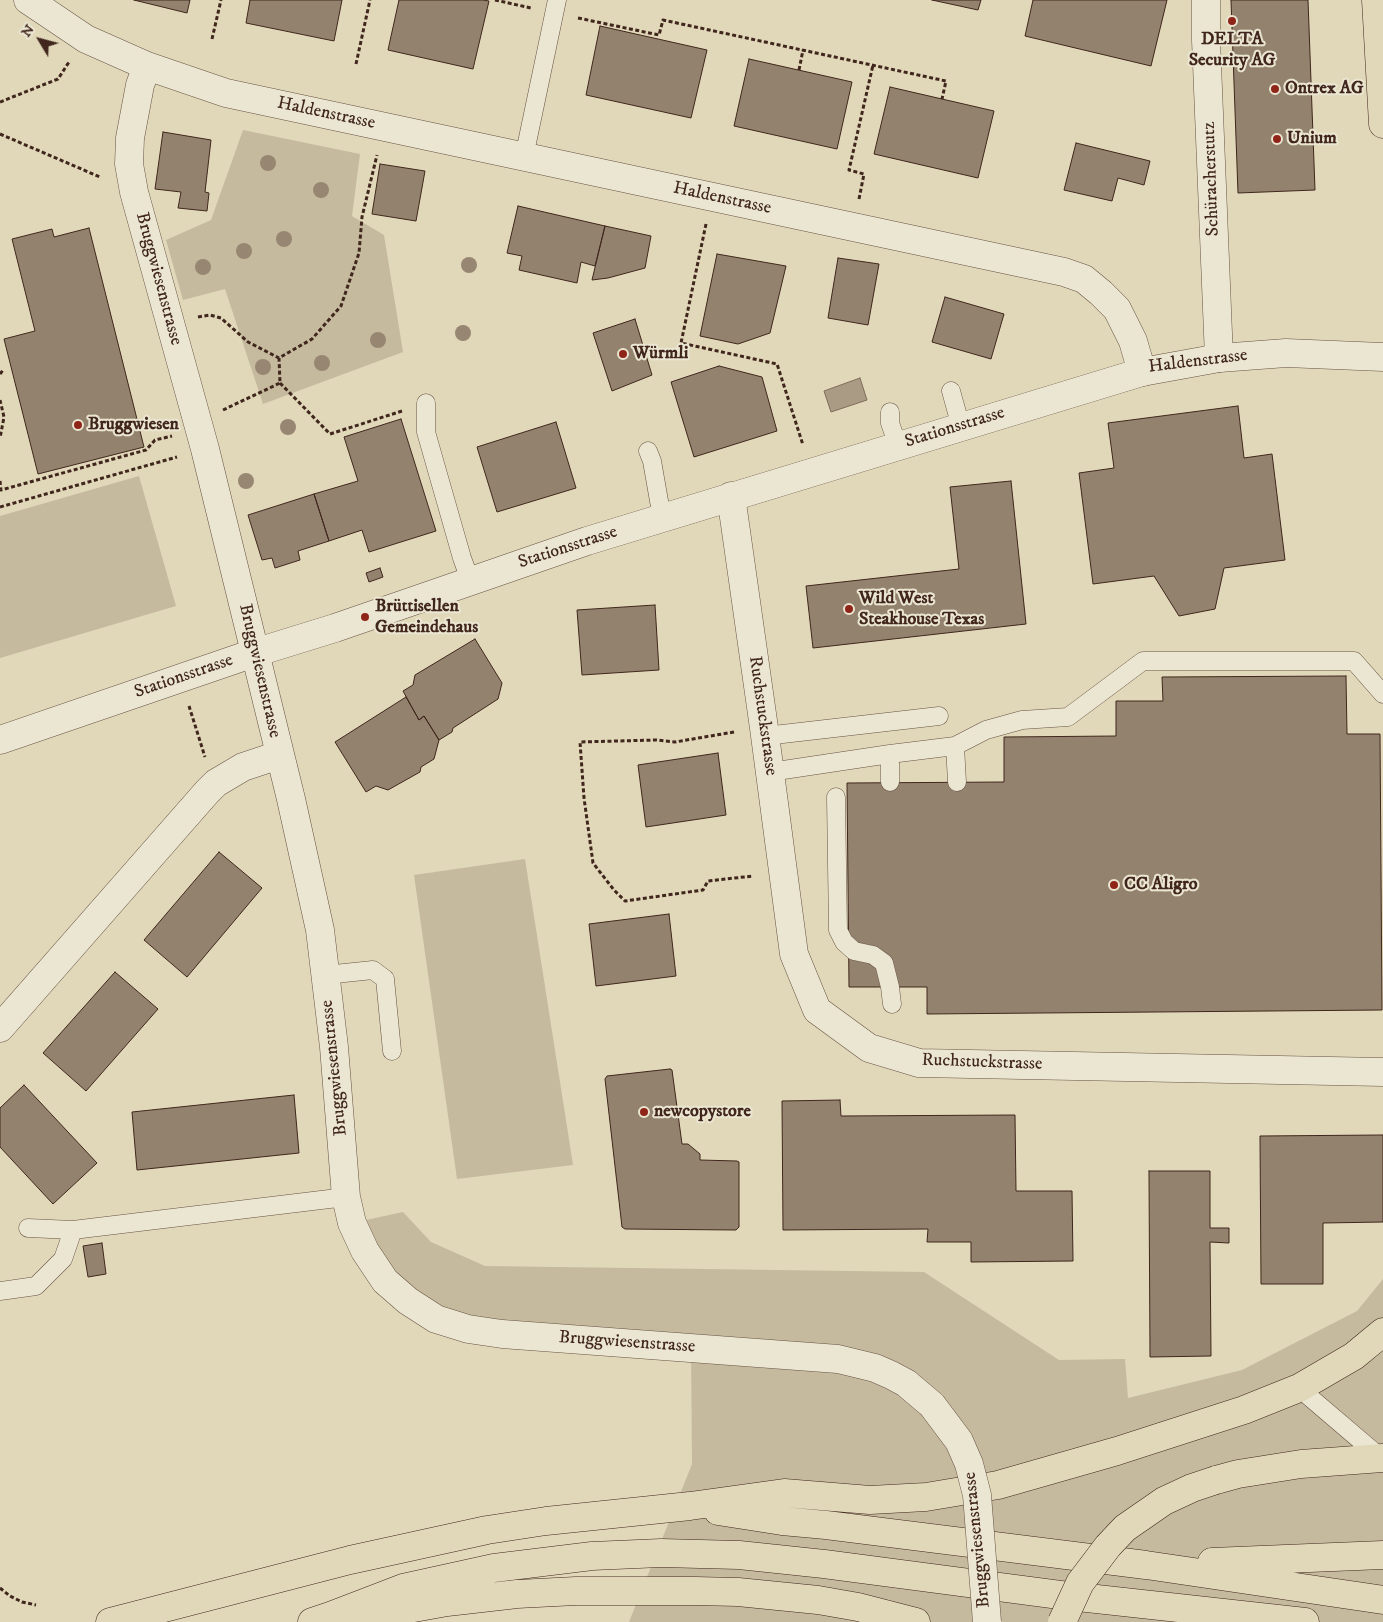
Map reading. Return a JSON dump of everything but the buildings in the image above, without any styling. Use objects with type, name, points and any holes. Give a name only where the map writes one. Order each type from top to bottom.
[{"type":"highway","points":[[1376,0],[1383,124]]},
{"type":"highway","points":[[110,1622],[350,1560],[488,1530],[546,1521],[784,1494],[870,1500],[926,1497],[998,1485],[1117,1451],[1244,1410],[1299,1388],[1354,1356],[1383,1332]]},
{"type":"highway","points":[[1062,1622],[1080,1583],[1108,1546],[1125,1528],[1164,1501],[1192,1488],[1238,1474],[1301,1464],[1382,1458]]},
{"type":"highway","points":[[690,1506],[782,1521],[1146,1565],[1383,1600]]},
{"type":"highway","points":[[321,1619],[403,1588],[494,1568],[592,1556],[661,1553],[739,1555],[824,1564],[1060,1594],[1305,1622]]},
{"type":"highway","points":[[1146,1565],[1383,1555]]},
{"type":"highway","points":[[321,1619],[517,1594],[576,1591],[695,1591],[746,1593],[818,1600],[866,1609],[916,1622]]},
{"type":"street","name":"Haldenstrasse","points":[[28,0],[86,39],[147,66],[226,93],[1064,272],[1084,279],[1117,309],[1133,342],[1142,372],[1219,358],[1286,353],[1383,357]]},
{"type":"street","name":"Schüracherstutz","points":[[1206,0],[1219,358]]},
{"type":"street","name":"Bruggwiesenstrasse","points":[[147,66],[140,85],[130,138],[129,164],[134,192],[201,434],[291,799],[320,930],[334,1046],[346,1197],[352,1223],[365,1251],[385,1281],[408,1301],[436,1319],[468,1329],[502,1334],[838,1359],[875,1368],[906,1383],[932,1405],[959,1441],[970,1464],[977,1503],[987,1622]]},
{"type":"street","name":"Stationsstrasse","points":[[0,740],[587,541],[1142,372]]},
{"type":"street","name":"Ruchstuckstrasse","points":[[732,496],[794,954],[817,1010],[869,1048],[919,1063],[1383,1072]]},
{"type":"street","points":[[0,1028],[216,782],[243,767],[279,755]]},
{"type":"lane","points":[[524,157],[555,7]]},
{"type":"lane","points":[[951,391],[961,427]]},
{"type":"lane","points":[[426,403],[426,432],[470,580]]},
{"type":"lane","points":[[890,412],[890,424],[898,446]]},
{"type":"lane","points":[[648,451],[652,461],[662,518]]},
{"type":"lane","points":[[770,772],[955,746],[986,730],[1022,720],[1068,718],[1143,661],[1354,661],[1383,694]]},
{"type":"lane","points":[[765,732],[939,716]]},
{"type":"lane","points":[[955,746],[957,782]]},
{"type":"lane","points":[[890,754],[890,782]]},
{"type":"lane","points":[[836,797],[838,930],[844,942],[854,951],[874,955],[884,962],[891,995]]},
{"type":"lane","points":[[325,974],[373,970],[385,979],[392,1051]]},
{"type":"lane","points":[[28,1228],[73,1230],[346,1197]]},
{"type":"lane","points":[[0,1291],[36,1286],[64,1259],[73,1230]]},
{"type":"lane","points":[[1299,1388],[1382,1458]]},
{"type":"path","points":[[212,39],[221,0]]},
{"type":"path","points":[[356,64],[370,0]]},
{"type":"path","points":[[495,0],[555,7],[658,37],[662,20],[874,65],[946,81],[942,99]]},
{"type":"path","points":[[799,70],[803,50]]},
{"type":"path","points":[[0,102],[58,79],[71,60]]},
{"type":"path","points":[[859,203],[864,174],[849,170],[874,65]]},
{"type":"path","points":[[0,134],[108,180]]},
{"type":"path","points":[[279,358],[312,339],[341,306],[359,253],[362,217],[378,151]]},
{"type":"path","points":[[706,224],[681,343],[776,364],[804,450]]},
{"type":"path","points":[[170,323],[210,315],[221,318],[248,342],[279,358]]},
{"type":"path","points":[[279,358],[280,383],[330,434],[426,403]]},
{"type":"path","points":[[0,374],[4,369]]},
{"type":"path","points":[[0,507],[201,434],[280,383]]},
{"type":"path","points":[[0,400],[4,417],[0,438]]},
{"type":"path","points":[[0,481],[1,490],[146,450],[155,440],[201,434]]},
{"type":"path","points":[[184,704],[189,706],[205,758]]},
{"type":"path","points":[[765,732],[675,742],[656,740],[580,742],[584,798],[593,863],[625,901],[703,890],[708,881],[783,873]]},
{"type":"path","points":[[0,1588],[22,1602],[36,1605]]},
{"type":"shaded area","points":[[243,130],[360,154],[352,216],[384,235],[403,352],[263,404],[225,289],[183,300],[166,240],[211,220]]},
{"type":"shaded area","points":[[860,378],[867,400],[831,412],[824,391]]},
{"type":"shaded area","points":[[139,476],[176,606],[0,658],[0,516]]},
{"type":"shaded area","points":[[525,859],[573,1165],[457,1179],[414,875]]},
{"type":"shaded area","points":[[403,1212],[431,1242],[485,1266],[924,1272],[1059,1360],[1125,1359],[1128,1398],[1242,1370],[1357,1311],[1383,1279],[1383,1622],[629,1622],[692,1464],[691,1348],[436,1319],[352,1223]]},
{"type":"place","name":"DELTA Security AG","points":[[1232,21]]},
{"type":"place","name":"Ontrex AG","points":[[1275,89]]},
{"type":"place","name":"Unium","points":[[1277,139]]},
{"type":"place","name":"Würmli","points":[[623,354]]},
{"type":"place","name":"Bruggwiesen","points":[[78,425]]},
{"type":"place","name":"Wild West Steakhouse Texas","points":[[849,609]]},
{"type":"place","name":"Brüttisellen Gemeindehaus","points":[[365,617]]},
{"type":"place","name":"CC Aligro","points":[[1114,885]]},
{"type":"place","name":"newcopystore","points":[[644,1112]]}]
